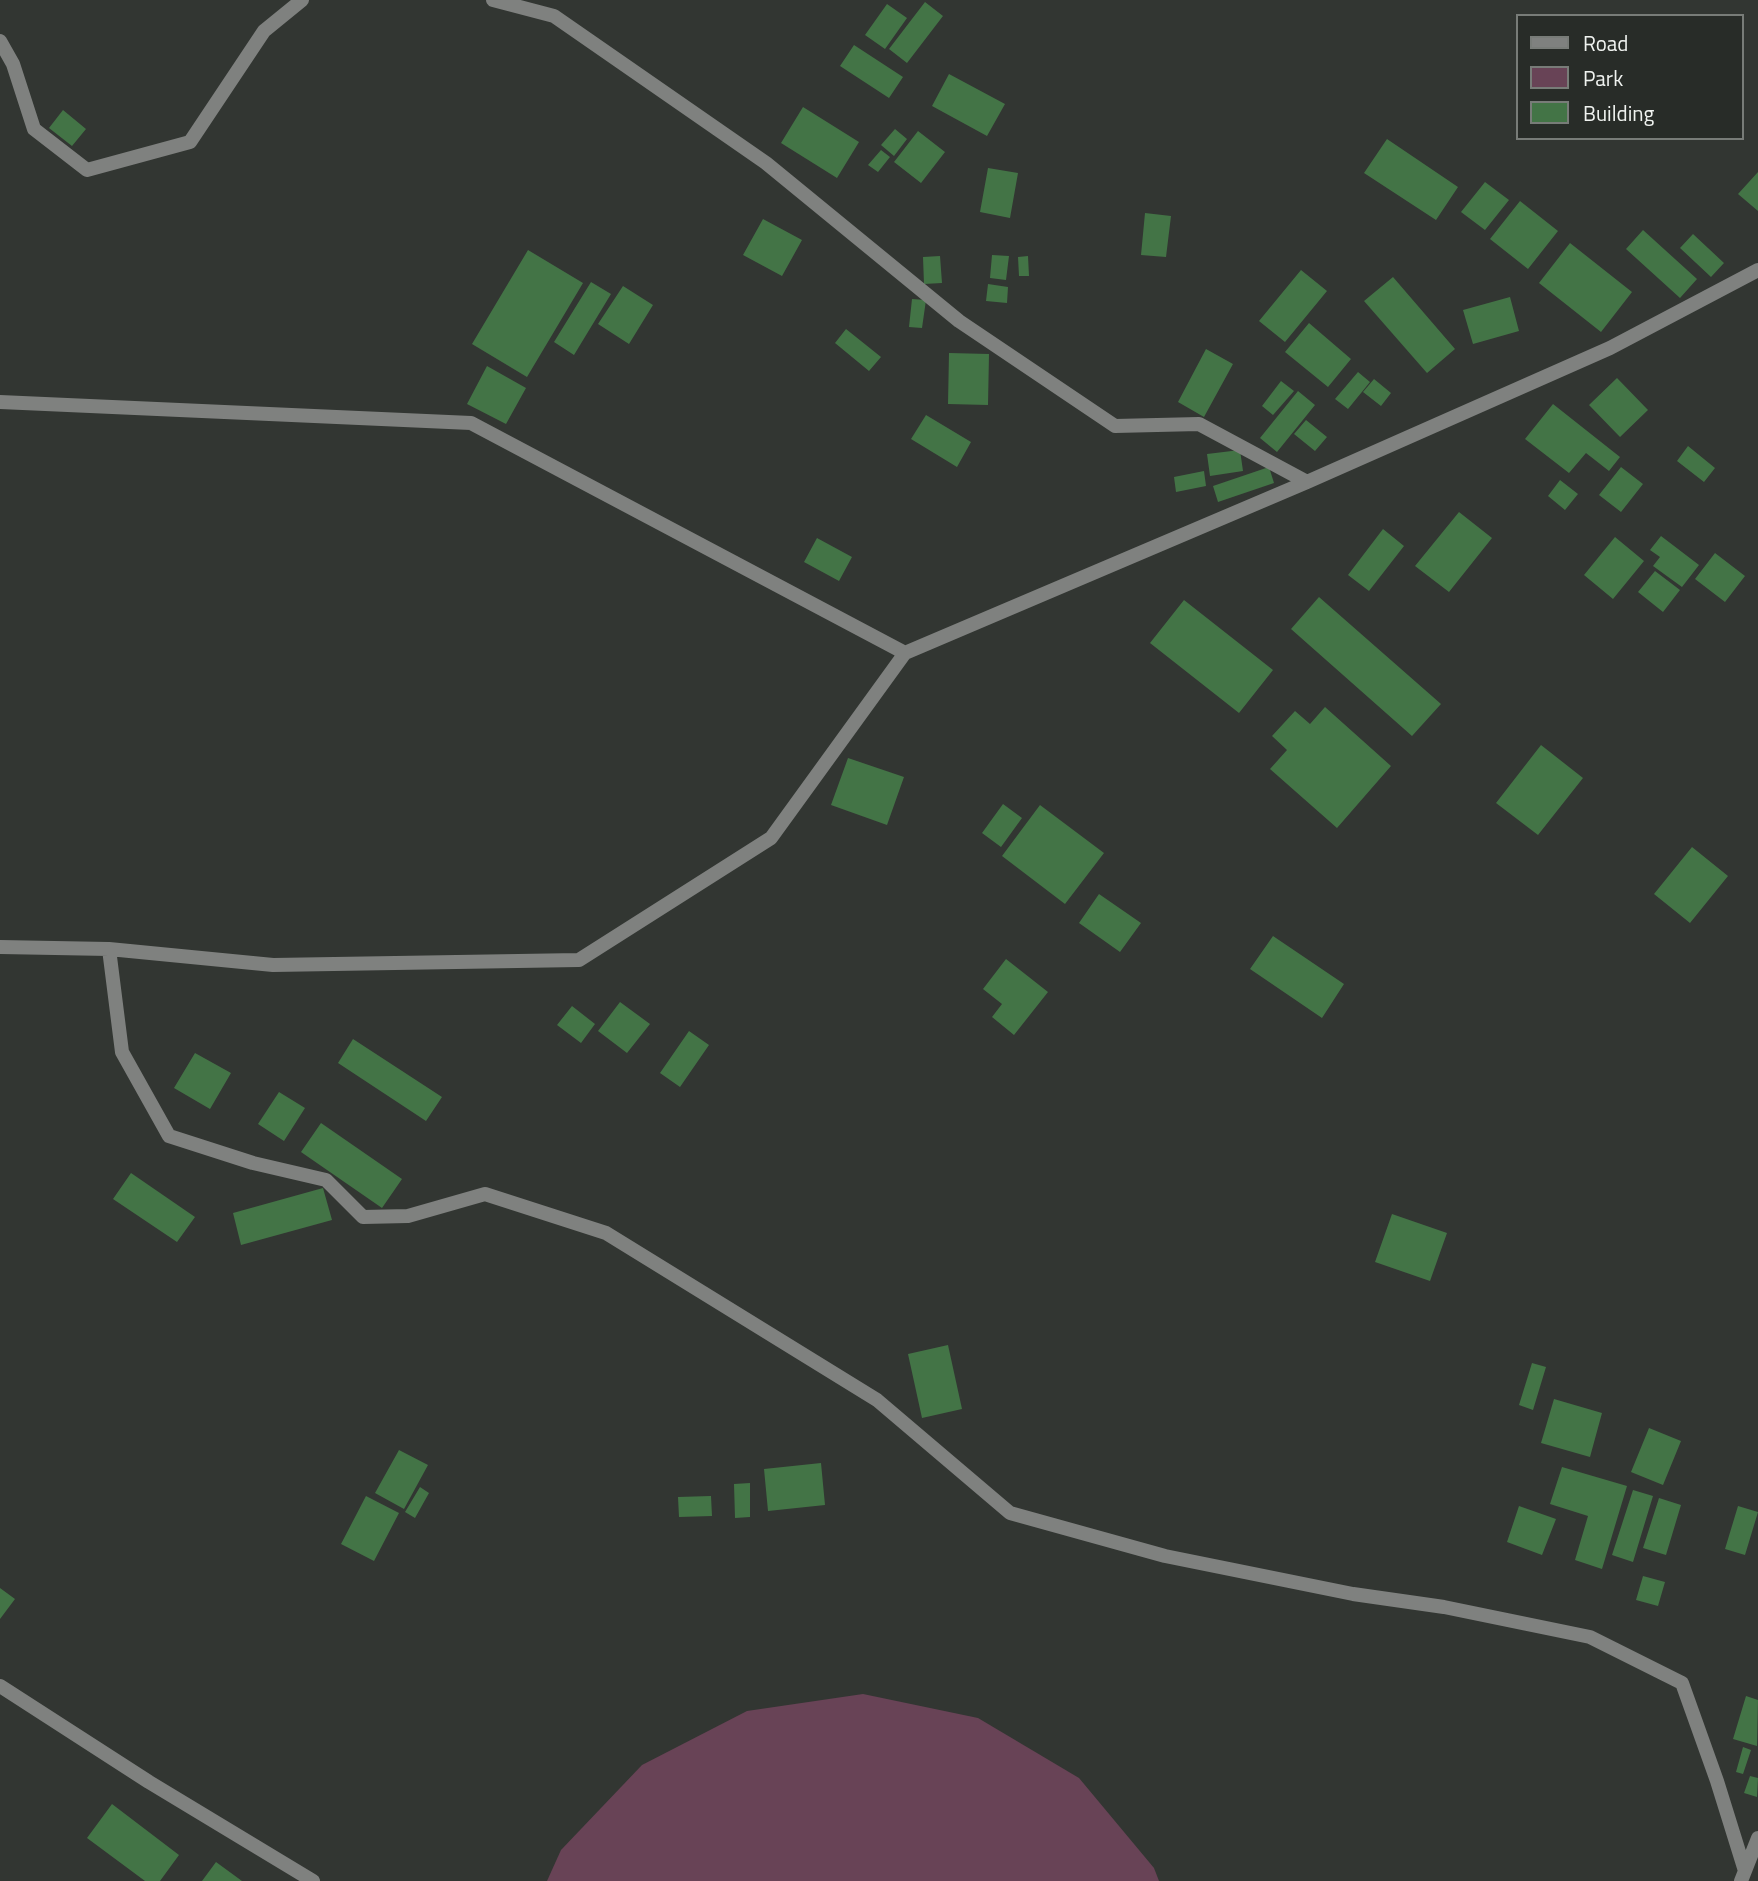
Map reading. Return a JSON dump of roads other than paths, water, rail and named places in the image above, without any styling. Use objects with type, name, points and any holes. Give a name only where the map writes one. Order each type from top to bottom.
[{"type":"street","points":[[0,41],[13,64],[34,129],[87,170],[190,142],[264,31],[302,0]]},
{"type":"street","points":[[493,0],[554,16],[766,163],[959,321],[1115,426],[1199,424],[1307,482]]},
{"type":"street","points":[[0,947],[109,949],[273,965],[579,960],[771,838],[905,653],[1307,482],[1610,348],[1758,270]]},
{"type":"street","points":[[0,402],[471,423],[905,653]]},
{"type":"street","points":[[109,949],[122,1052],[169,1136],[253,1163],[326,1180],[363,1217],[408,1216],[485,1194],[606,1233],[877,1400],[1010,1513],[1165,1556],[1353,1594],[1444,1607],[1590,1637],[1682,1683],[1717,1781],[1743,1876]]},
{"type":"street","points":[[0,1686],[149,1782],[313,1881]]},
{"type":"street","points":[[1743,1876],[1758,1838]]}]
